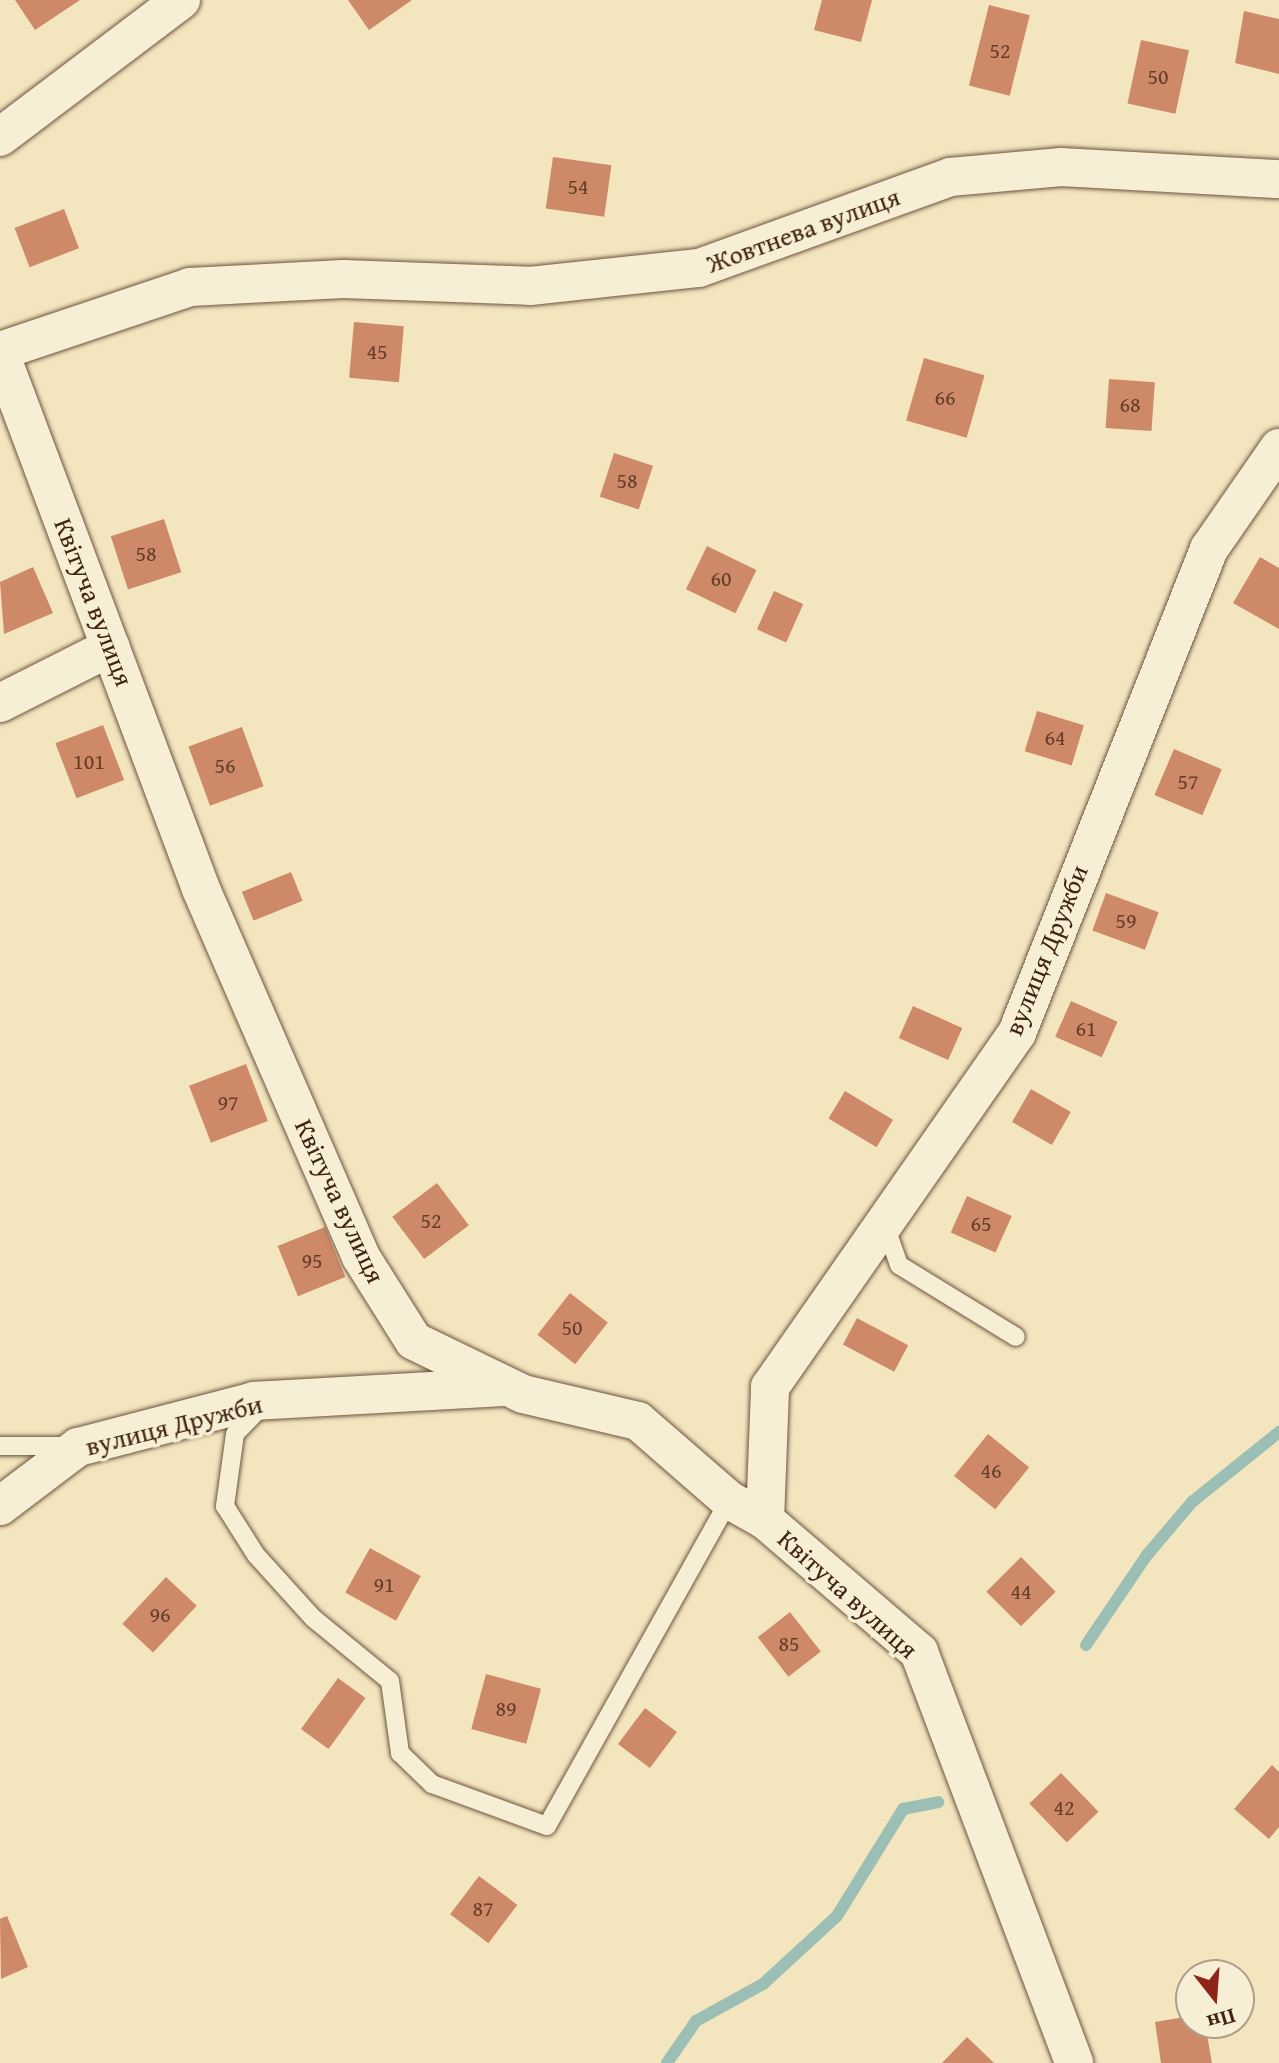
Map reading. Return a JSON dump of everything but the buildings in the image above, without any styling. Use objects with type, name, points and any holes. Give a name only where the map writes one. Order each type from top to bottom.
[{"type":"street","points":[[0,137],[181,0]]},
{"type":"street","name":"Жовтнева вулиця","points":[[0,352],[190,287],[343,279],[530,286],[699,268],[950,177],[1062,167],[1279,179]]},
{"type":"street","name":"Квітуча вулиця","points":[[0,352],[201,889],[361,1257],[414,1341],[511,1387],[638,1421],[729,1500],[765,1520],[919,1652],[1074,2063]]},
{"type":"street","name":"вулиця Дружби","points":[[765,1520],[770,1387],[1017,1033],[1209,549],[1279,448]]},
{"type":"street","points":[[0,703],[111,647]]},
{"type":"street","name":"вулиця Дружби","points":[[0,1506],[78,1447],[266,1400],[511,1387]]},
{"type":"lane","points":[[885,1225],[899,1265],[1016,1337]]},
{"type":"lane","points":[[266,1400],[235,1434],[225,1506],[256,1555],[313,1618],[390,1681],[400,1753],[432,1784],[547,1826],[729,1500]]},
{"type":"lane","points":[[0,1446],[78,1447]]},
{"type":"waterway","points":[[1086,1645],[1147,1555],[1192,1502],[1279,1432]]},
{"type":"waterway","points":[[667,2063],[696,2021],[763,1984],[837,1916],[903,1809],[938,1802]]}]
